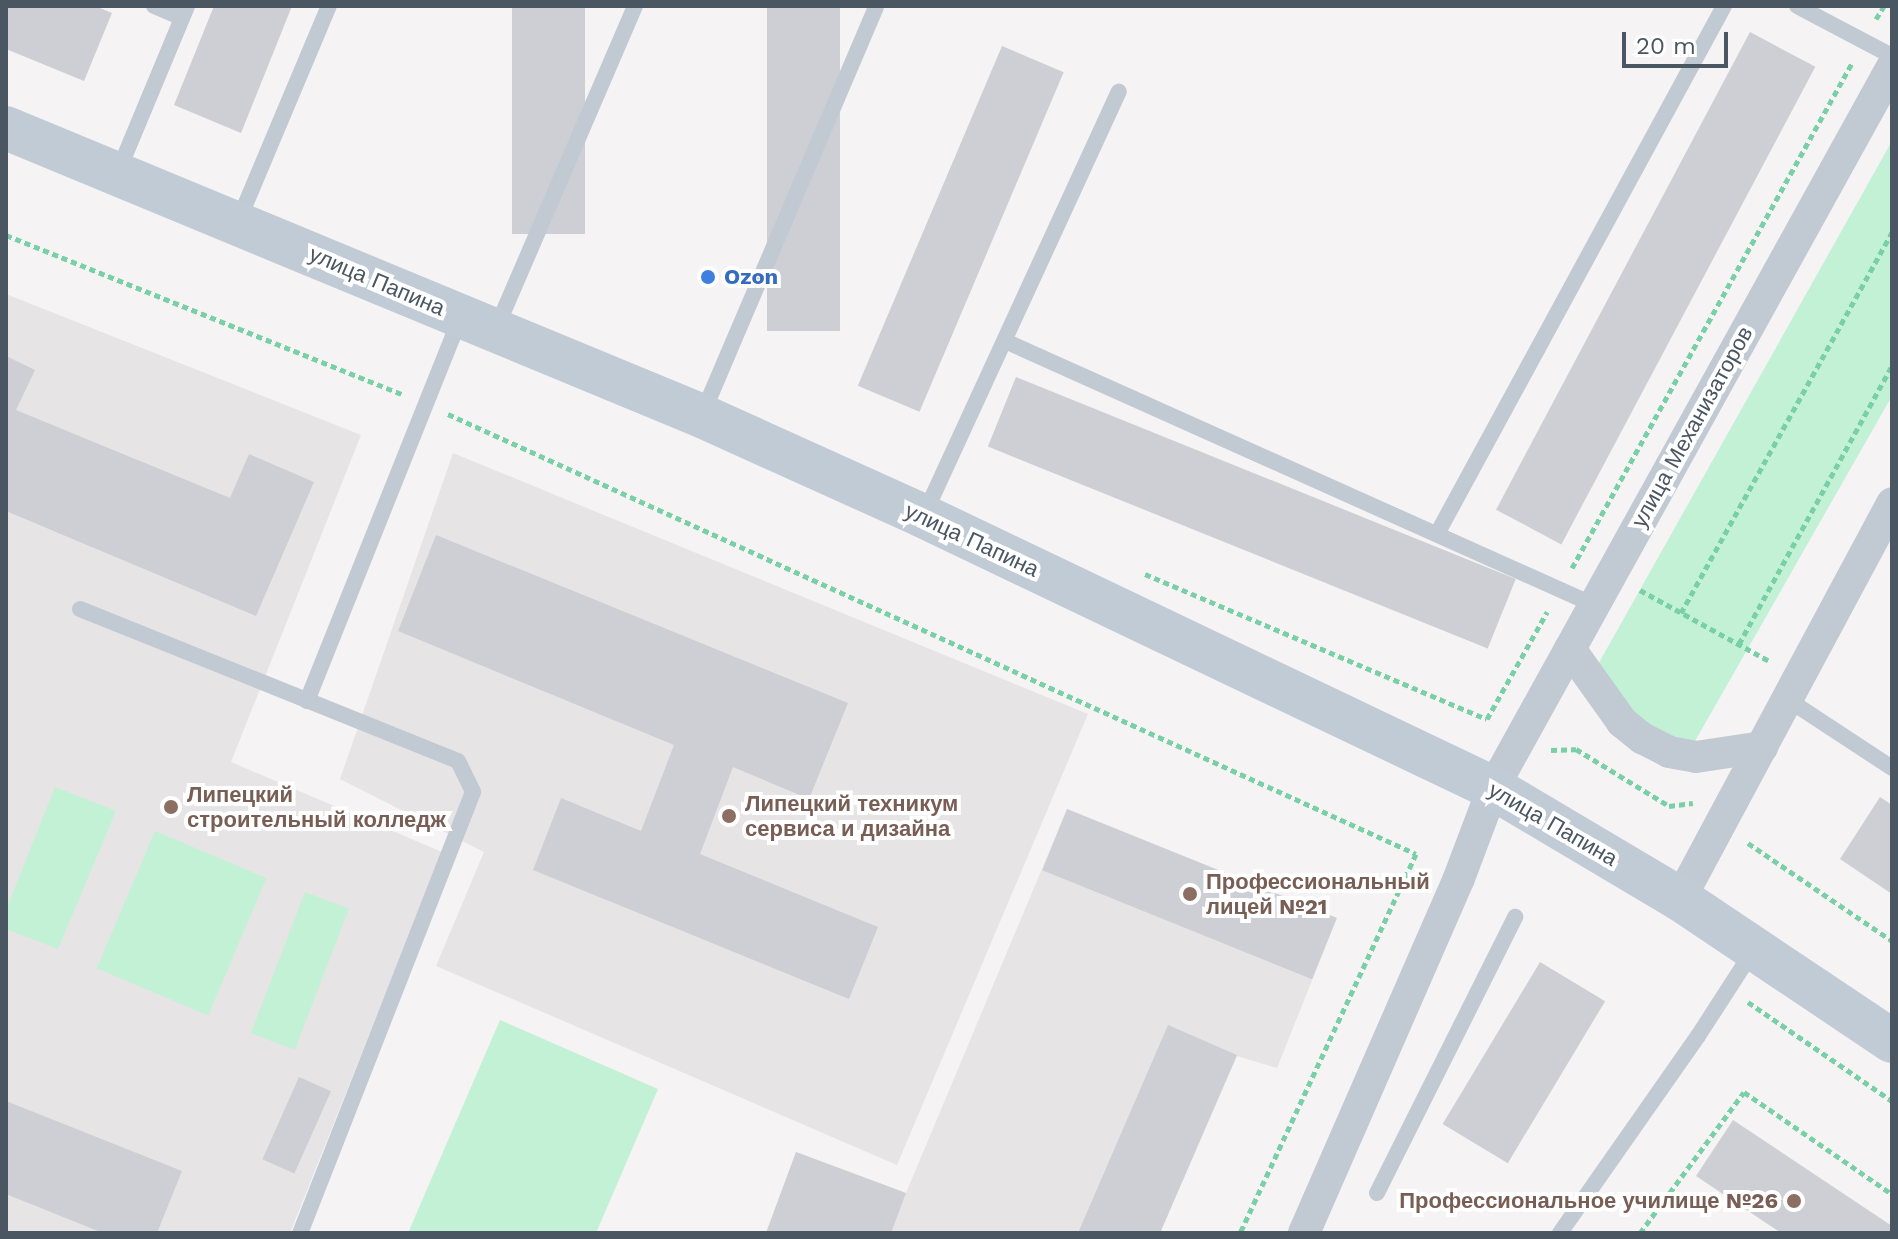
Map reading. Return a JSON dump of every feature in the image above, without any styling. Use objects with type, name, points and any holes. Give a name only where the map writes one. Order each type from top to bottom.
[{"type":"street","name":"улица Механизаторов","points":[[1304,1233],[1459,878],[1493,788],[1892,67]]},
{"type":"street","name":"улица Папина","points":[[6,128],[702,416],[923,516],[1493,788],[1680,899],[1892,1041]]},
{"type":"street","points":[[1680,899],[1892,503]]},
{"type":"street","points":[[1570,649],[1622,722],[1655,745],[1696,757],[1762,747]]},
{"type":"lane","points":[[118,174],[184,12],[154,6]]},
{"type":"lane","points":[[237,223],[329,6]]},
{"type":"lane","points":[[307,701],[426,404],[479,323],[635,6]]},
{"type":"lane","points":[[1437,534],[1724,6]]},
{"type":"lane","points":[[1797,6],[1892,56]]},
{"type":"lane","points":[[702,416],[876,8]]},
{"type":"lane","points":[[923,516],[1119,92]]},
{"type":"lane","points":[[1005,341],[1594,605]]},
{"type":"lane","points":[[80,609],[458,761],[473,792],[300,1233]]},
{"type":"lane","points":[[1793,688],[1892,768]]},
{"type":"lane","points":[[1377,1193],[1515,917]]},
{"type":"lane","points":[[1560,1233],[1755,949]]},
{"type":"path","points":[[1681,613],[1892,233]]},
{"type":"path","points":[[6,235],[426,404],[1416,854],[1240,1233]]},
{"type":"path","points":[[1739,644],[1892,366]]},
{"type":"path","points":[[1611,574],[1739,644],[1793,688]]},
{"type":"path","points":[[1550,750],[1576,749],[1669,806],[1699,802]]},
{"type":"path","points":[[1746,833],[1746,841],[1892,941]]},
{"type":"path","points":[[1727,988],[1892,1101]]},
{"type":"path","points":[[1640,1233],[1744,1092],[1892,1194]]},
{"type":"shaded area","name":"Липецкий строительный колледж","points":[[6,294],[361,435],[231,762],[442,852],[290,1233],[6,1231]]},
{"type":"shaded area","name":"Липецкий техникум сервиса и дизайна","points":[[453,453],[1088,714],[897,1165],[436,966],[484,852],[340,779]]},
{"type":"shaded area","points":[[1067,809],[1337,918],[1277,1068],[1237,1056],[1160,1233],[766,1233],[796,1152],[906,1193]]},
{"type":"green space","points":[[1892,141],[1892,396],[1687,755],[1582,693]]},
{"type":"green space","points":[[55,787],[116,811],[58,949],[6,929],[6,910]]},
{"type":"green space","points":[[155,831],[266,878],[208,1015],[97,968]]},
{"type":"green space","points":[[305,892],[349,909],[295,1050],[251,1033]]},
{"type":"green space","points":[[500,1020],[658,1089],[596,1233],[408,1233]]},
{"type":"building","points":[[6,6],[95,6],[112,13],[84,81],[6,49]]},
{"type":"building","points":[[214,6],[292,6],[241,133],[174,105]]},
{"type":"building","points":[[512,6],[585,6],[585,234],[512,234]]},
{"type":"building","points":[[767,6],[840,6],[840,331],[767,331]]},
{"type":"building","points":[[1750,32],[1815,67],[1561,544],[1496,510]]},
{"type":"building","points":[[1002,46],[1064,72],[919,412],[858,386]]},
{"type":"building","points":[[6,356],[35,370],[16,410],[230,498],[249,454],[314,482],[256,616],[6,511]]},
{"type":"building","points":[[1016,377],[1516,579],[1488,648],[988,447]]},
{"type":"building","points":[[436,535],[848,703],[809,799],[733,767],[700,854],[878,927],[849,999],[533,870],[561,798],[641,831],[674,745],[398,631]]},
{"type":"building","points":[[1880,797],[1892,805],[1892,894],[1840,859]]},
{"type":"building","name":"Профессиональный лицей №21","points":[[1067,809],[1337,918],[1312,979],[1042,870]]},
{"type":"building","points":[[1540,962],[1605,1001],[1508,1163],[1443,1124]]},
{"type":"building","points":[[1168,1025],[1237,1055],[1160,1233],[1078,1233]]},
{"type":"building","points":[[299,1077],[331,1091],[294,1173],[262,1159]]},
{"type":"building","points":[[6,1101],[182,1171],[157,1233],[103,1233],[6,1194]]},
{"type":"building","name":"Профессиональное училище №26","points":[[1733,1120],[1892,1226],[1892,1233],[1781,1233],[1696,1176]]},
{"type":"building","points":[[796,1152],[906,1193],[891,1233],[766,1233]]},
{"type":"place","name":"Ozon","points":[[708,277]]},
{"type":"place","name":"Липецкий строительный колледж","points":[[171,807]]},
{"type":"place","name":"Липецкий техникум сервиса и дизайна","points":[[729,816]]},
{"type":"place","name":"Профессиональный лицей №21","points":[[1190,894]]},
{"type":"place","name":"Профессиональное училище №26","points":[[1794,1201]]}]
